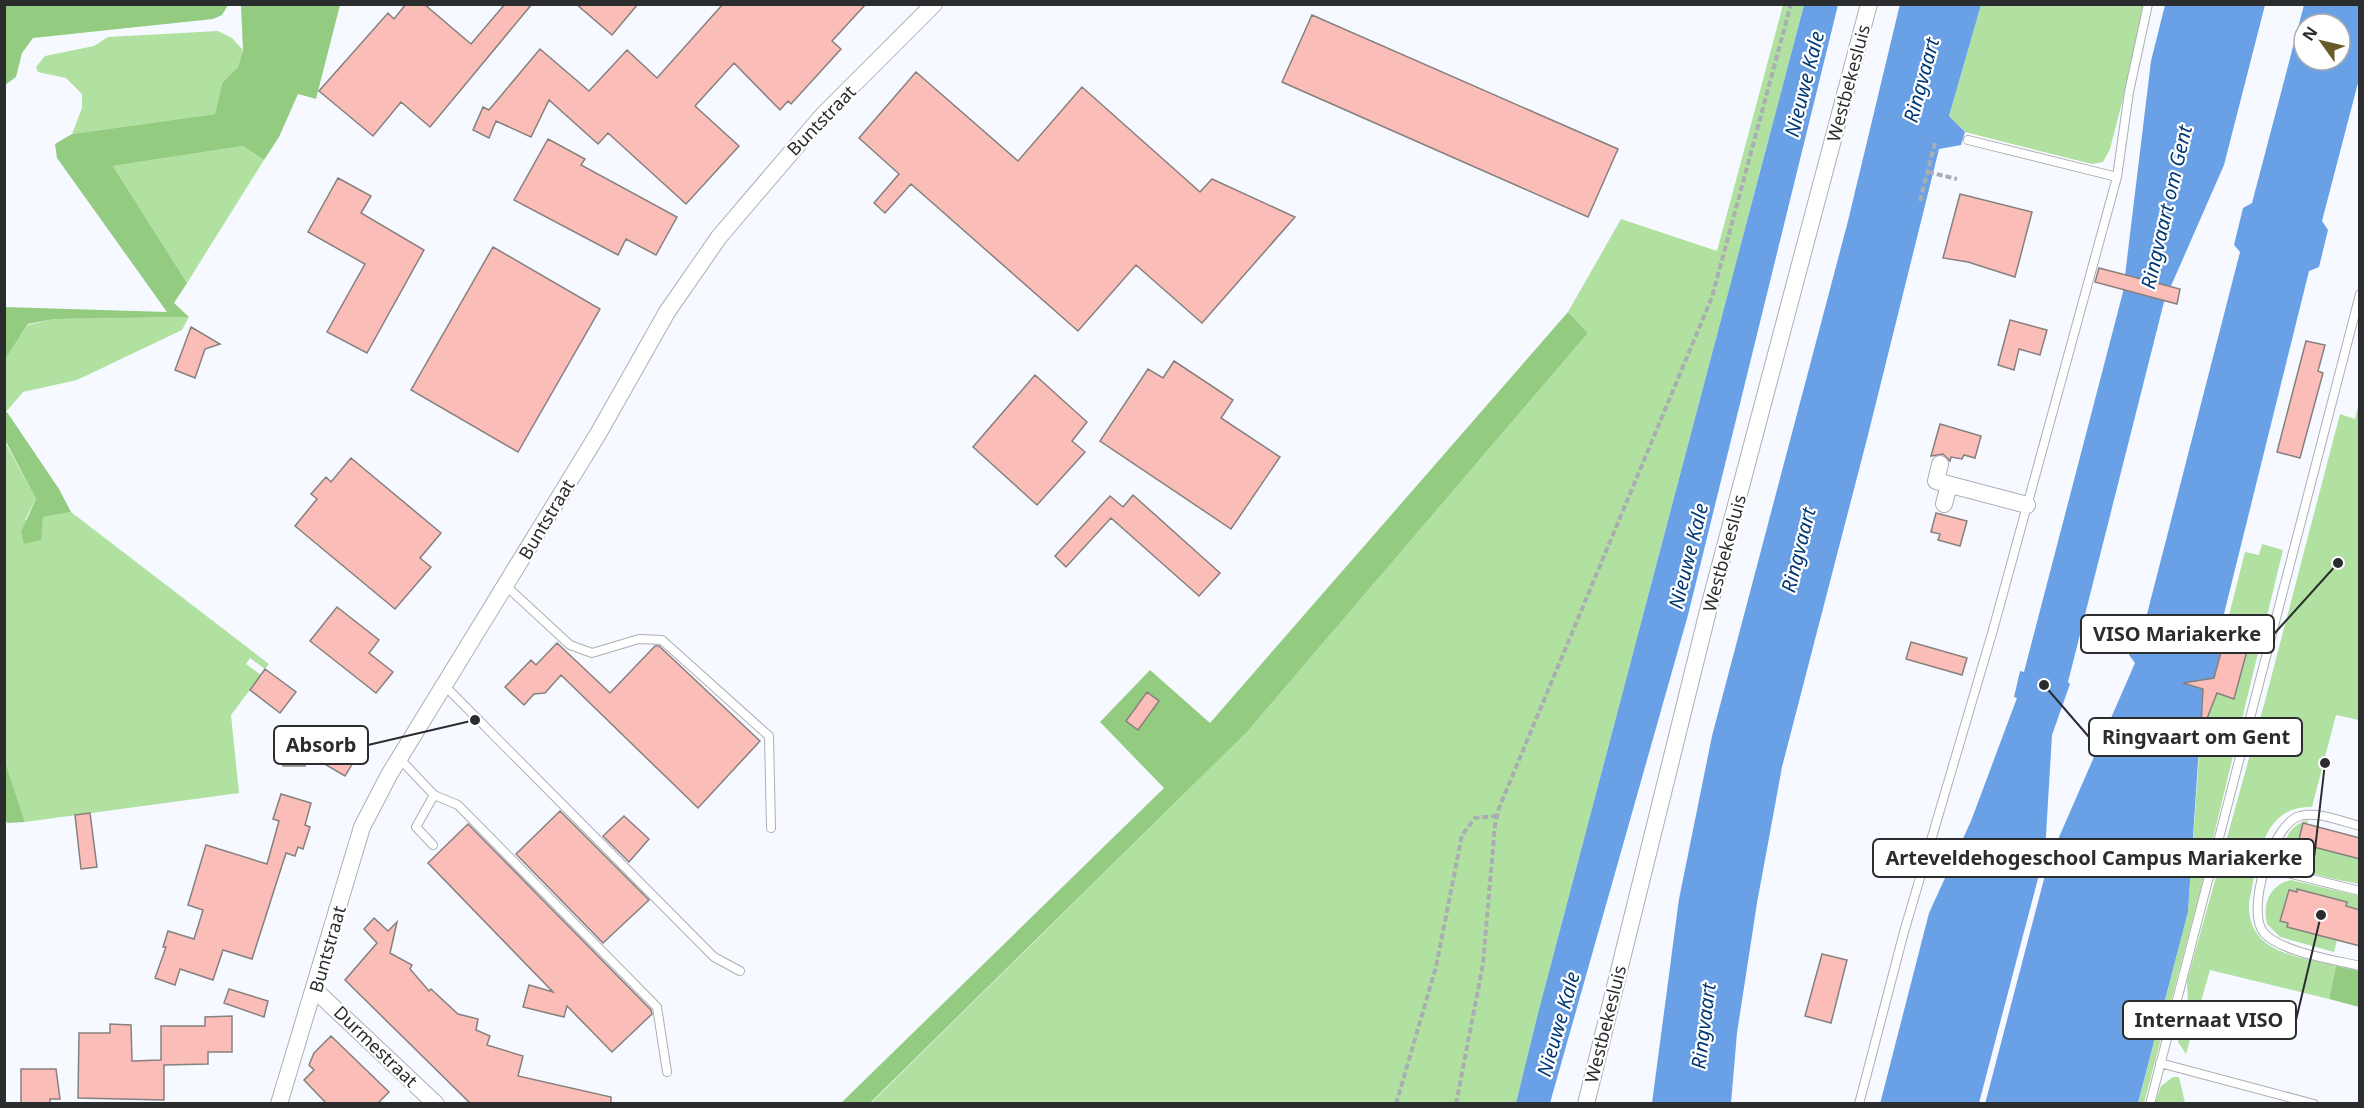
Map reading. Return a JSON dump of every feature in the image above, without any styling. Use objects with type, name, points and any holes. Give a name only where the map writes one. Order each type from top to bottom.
[{"type":"street","name":"Buntstraat","points":[[279,1104],[362,827],[399,757],[598,434],[667,312],[719,237],[823,115],[934,4]]},
{"type":"street","name":"Westbekesluis","points":[[1586,1104],[1706,618],[1869,4]]},
{"type":"street","points":[[1940,464],[1936,481],[2027,505]]},
{"type":"street","points":[[1944,504],[1949,485]]},
{"type":"street","name":"Durmestraat","points":[[315,990],[436,1104]]},
{"type":"lane","points":[[1860,1104],[1904,932],[2027,505],[2117,177],[2129,92],[2148,4]]},
{"type":"lane","points":[[1968,140],[2117,177]]},
{"type":"lane","points":[[2150,1104],[2360,294]]},
{"type":"lane","points":[[505,585],[570,645],[592,653],[639,639],[663,640],[769,736],[771,828]]},
{"type":"lane","points":[[444,685],[714,957],[740,971]]},
{"type":"lane","points":[[399,757],[434,795],[458,805],[657,1007],[667,1072]]},
{"type":"lane","points":[[433,845],[416,827],[434,795]]},
{"type":"lane","points":[[2360,826],[2314,815],[2300,816],[2285,825],[2273,843],[2256,915],[2262,931],[2274,942],[2360,966]]},
{"type":"lane","points":[[2266,868],[2360,891]]},
{"type":"lane","points":[[2160,1063],[2314,1104]]},
{"type":"path","points":[[1456,1104],[1484,964],[1497,816],[1712,297],[1791,4]]},
{"type":"path","points":[[1920,201],[1935,143]]},
{"type":"path","points":[[1928,172],[1957,178]]},
{"type":"path","points":[[1396,1104],[1436,967],[1462,835],[1474,818],[1497,816]]},
{"type":"green space","points":[[5,4],[228,5],[222,15],[213,19],[33,38],[22,53],[16,77],[5,85]]},
{"type":"green space","points":[[241,5],[340,5],[316,99],[298,94],[279,137],[264,160],[243,146],[113,166],[187,283],[174,303],[189,317],[55,319],[28,324],[5,359],[5,307],[167,312],[57,158],[55,144],[72,134],[215,114],[222,83],[238,67],[243,50]]},
{"type":"green space","points":[[1783,5],[1804,5],[1516,1103],[870,1104],[1247,732],[1588,333],[1568,312],[1621,219],[1717,251]]},
{"type":"green space","points":[[1981,5],[2147,5],[2110,149],[2103,162],[2092,164],[1965,132],[1949,116]]},
{"type":"green space","points":[[218,31],[232,38],[243,50],[238,67],[222,83],[215,114],[72,134],[82,108],[82,94],[66,78],[38,72],[36,67],[45,56],[94,46],[108,37]]},
{"type":"green space","points":[[243,146],[264,160],[187,283],[113,166]]},
{"type":"green space","points":[[1568,312],[1588,333],[1247,732],[870,1103],[840,1104],[1164,788],[1100,722],[1150,670],[1210,723]]},
{"type":"green space","points":[[189,317],[182,330],[77,380],[23,392],[5,413],[4,359],[28,325],[55,319]]},
{"type":"green space","points":[[2359,403],[2359,720],[2336,715],[2312,807],[2294,809],[2281,816],[2271,827],[2259,855],[2249,903],[2251,920],[2256,933],[2266,943],[2291,955],[2336,966],[2329,999],[2210,970],[2186,1054],[2178,1042],[2188,1006],[2187,981],[2265,701],[2340,414],[2355,419]]},
{"type":"green space","points":[[7,412],[59,489],[71,512],[43,517],[41,540],[24,544],[21,532],[36,499],[5,440],[5,413]]},
{"type":"green space","points":[[4,440],[36,499],[25,520],[71,512],[269,664],[265,669],[250,658],[246,664],[261,675],[231,715],[239,793],[25,822],[4,758]]},
{"type":"green space","points":[[2262,544],[2283,550],[2201,888],[2144,1103],[2138,1104],[2188,912],[2203,701],[2213,703],[2217,693],[2235,698],[2247,648],[2230,642],[2237,616],[2229,615],[2245,552],[2259,555]]},
{"type":"green space","points":[[5,761],[25,822],[7,823],[5,817]]},
{"type":"green space","points":[[2308,820],[2307,824],[2303,824],[2299,843],[2359,859],[2359,884],[2310,872],[2290,859],[2286,849],[2287,837],[2296,826]]},
{"type":"green space","points":[[2291,880],[2359,896],[2359,910],[2346,906],[2347,902],[2298,889],[2297,892],[2288,890],[2280,921],[2288,923],[2288,927],[2337,940],[2334,952],[2280,937],[2267,924],[2266,909],[2269,896],[2278,886]]},
{"type":"green space","points":[[2336,966],[2359,971],[2359,1007],[2329,999]]},
{"type":"green space","points":[[2173,1077],[2179,1077],[2185,1103],[2155,1103],[2161,1086]]},
{"type":"water","name":"Ringvaart","points":[[1900,4],[1981,5],[1949,116],[1965,132],[1961,145],[1939,149],[1782,767],[1757,903],[1737,1033],[1731,1103],[1652,1103],[1679,899],[1712,736],[1848,221]]},
{"type":"water","name":"Nieuwe Kale","points":[[1804,5],[1838,5],[1688,615],[1550,1103],[1516,1103],[1537,1017]]},
{"type":"water","points":[[2165,5],[2265,5],[2224,165],[2164,302],[2068,682],[2070,684],[2052,735],[2045,852],[1979,1103],[1880,1104],[1929,913],[1971,821],[2017,698],[2014,697],[2020,671],[2024,672],[2123,292],[2151,61]]},
{"type":"water","points":[[2304,5],[2359,5],[2359,79],[2322,221],[2328,230],[2319,267],[2309,271],[2218,638],[2224,641],[2214,678],[2206,679],[2203,687],[2188,912],[2138,1103],[1985,1104],[2049,860],[2135,663],[2129,655],[2139,614],[2146,618],[2240,252],[2234,245],[2243,208],[2252,203],[2292,51],[2292,72],[2352,72],[2352,12],[2302,12]]},
{"type":"building","points":[[406,4],[424,4],[471,44],[505,4],[532,4],[430,127],[401,102],[373,136],[319,91],[388,13],[394,19]]},
{"type":"building","points":[[576,4],[638,4],[612,35]]},
{"type":"building","points":[[723,4],[866,4],[832,41],[841,49],[791,104],[788,101],[780,110],[734,63],[695,106],[739,146],[686,204],[608,133],[598,144],[549,100],[531,137],[496,121],[489,138],[473,130],[483,107],[489,110],[540,49],[589,91],[627,50],[657,78]]},
{"type":"building","points":[[1312,15],[1618,149],[1588,217],[1282,82]]},
{"type":"building","points":[[916,72],[1018,161],[1082,87],[1200,192],[1212,179],[1295,217],[1202,323],[1136,265],[1078,331],[911,184],[885,213],[874,203],[899,174],[859,138]]},
{"type":"building","points":[[548,139],[585,159],[581,165],[677,217],[656,255],[626,239],[618,255],[514,200]]},
{"type":"building","points":[[338,178],[371,196],[361,213],[424,250],[367,353],[327,332],[365,264],[308,232]]},
{"type":"building","points":[[1960,194],[2032,212],[2015,277],[1968,262],[1943,258]]},
{"type":"building","points":[[493,247],[600,309],[518,452],[411,390]]},
{"type":"building","points":[[2099,268],[2180,289],[2177,304],[2095,282]]},
{"type":"building","points":[[2010,320],[2047,330],[2040,355],[2019,349],[2014,370],[1998,365]]},
{"type":"building","points":[[191,327],[220,344],[205,349],[195,378],[175,370]]},
{"type":"building","points":[[2306,341],[2325,345],[2318,371],[2323,373],[2300,458],[2277,452]]},
{"type":"building","points":[[1174,361],[1233,400],[1221,418],[1280,457],[1231,529],[1100,441],[1148,369],[1163,378]]},
{"type":"building","points":[[1035,375],[1087,422],[1072,441],[1085,452],[1037,505],[973,447]]},
{"type":"building","points":[[1940,424],[1981,436],[1975,458],[1964,455],[1962,459],[1951,457],[1950,461],[1943,454],[1931,456]]},
{"type":"building","points":[[351,458],[441,533],[420,558],[431,567],[395,609],[295,526],[317,499],[311,494],[326,477],[331,482]]},
{"type":"building","points":[[1133,495],[1220,573],[1199,596],[1111,518],[1066,567],[1055,556],[1110,496],[1123,507]]},
{"type":"building","points":[[1936,513],[1967,521],[1960,546],[1938,540],[1940,534],[1931,532]]},
{"type":"building","points":[[337,607],[379,640],[369,653],[393,672],[376,693],[310,641]]},
{"type":"building","points":[[2224,641],[2248,647],[2234,699],[2217,693],[2204,726],[2201,726],[2203,689],[2183,683],[2214,678]]},
{"type":"building","points":[[1911,642],[1967,658],[1962,675],[1906,659]]},
{"type":"building","points":[[557,643],[610,693],[655,646],[659,646],[760,741],[698,808],[561,675],[545,693],[534,694],[524,705],[505,687],[531,660],[536,665]]},
{"type":"building","points":[[265,669],[296,692],[280,713],[250,690]]},
{"type":"building","points":[[1147,692],[1159,701],[1138,730],[1126,721]]},
{"type":"building","points":[[283,746],[345,746],[359,753],[345,776],[304,752],[305,766],[283,766]]},
{"type":"building","points":[[281,794],[311,803],[305,825],[310,827],[303,849],[298,847],[295,856],[286,853],[252,959],[223,950],[213,980],[180,969],[175,985],[155,978],[166,947],[163,947],[168,931],[194,939],[203,910],[188,905],[206,845],[267,864],[279,821],[273,819]]},
{"type":"building","points":[[560,811],[649,900],[603,943],[516,854]]},
{"type":"building","points":[[90,813],[97,867],[81,869],[75,815]]},
{"type":"building","points":[[624,816],[649,839],[629,862],[603,836]]},
{"type":"building","points":[[2303,823],[2360,838],[2360,859],[2298,843]]},
{"type":"building","points":[[468,824],[651,1010],[652,1014],[612,1052],[567,1006],[564,1017],[523,1007],[529,985],[553,992],[428,863]]},
{"type":"building","points":[[2297,889],[2347,902],[2346,906],[2360,910],[2360,946],[2287,927],[2288,923],[2280,921],[2289,890],[2297,892]]},
{"type":"building","points":[[374,918],[388,931],[397,922],[390,953],[412,965],[410,969],[429,991],[431,989],[458,1014],[478,1019],[476,1030],[490,1036],[487,1045],[523,1056],[518,1076],[611,1097],[611,1104],[471,1104],[345,980],[377,943],[364,929]]},
{"type":"building","points":[[1822,954],[1847,960],[1831,1023],[1805,1016]]},
{"type":"building","points":[[229,989],[268,1001],[264,1017],[224,1003]]},
{"type":"building","points":[[232,1016],[232,1052],[208,1052],[208,1064],[164,1065],[164,1100],[78,1098],[79,1033],[110,1033],[110,1024],[131,1025],[132,1061],[161,1060],[161,1026],[205,1026],[205,1017]]},
{"type":"building","points":[[331,1036],[389,1092],[377,1104],[327,1104],[304,1080],[314,1070],[309,1065],[314,1053]]},
{"type":"building","points":[[21,1069],[56,1069],[60,1099],[50,1099],[50,1104],[21,1104]]},
{"type":"place","name":"VISO Mariakerke","points":[[2338,563]]},
{"type":"place","name":"Ringvaart om Gent","points":[[2044,685]]},
{"type":"place","name":"Absorb","points":[[475,720]]},
{"type":"place","name":"Arteveldehogeschool Campus Mariakerke","points":[[2325,763]]},
{"type":"place","name":"Internaat VISO","points":[[2321,915]]}]
